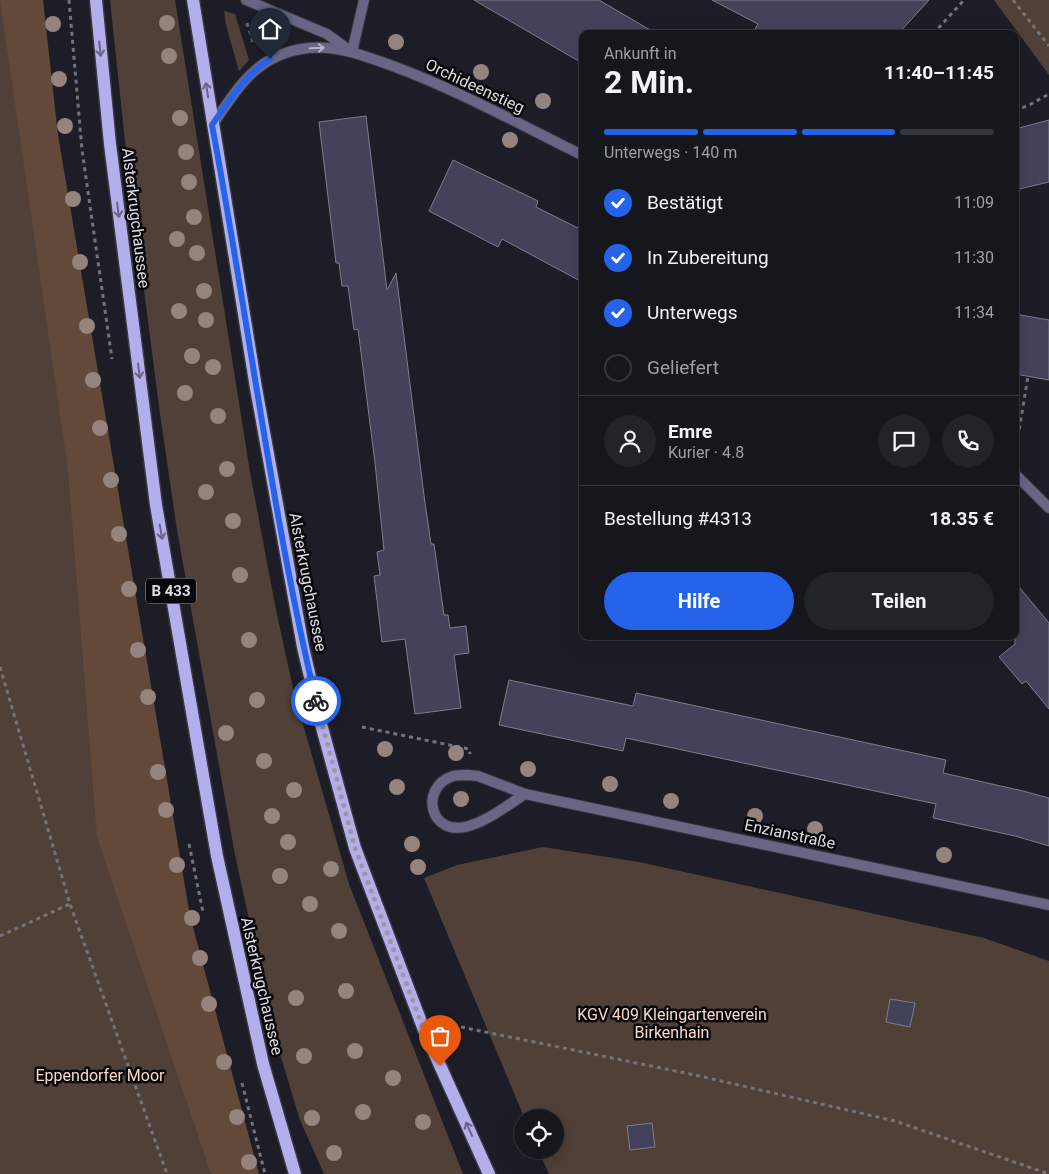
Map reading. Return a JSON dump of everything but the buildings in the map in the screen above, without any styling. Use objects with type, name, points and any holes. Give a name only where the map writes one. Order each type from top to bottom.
[{"type":"main road","name":"Alsterkrugchaussee","points":[[96,0],[110,144],[158,514],[217,856],[263,1064],[295,1174]]},
{"type":"main road","name":"Alsterkrugchaussee","points":[[193,0],[256,388],[303,647],[321,724],[359,858],[424,1030],[489,1174]]},
{"type":"street","name":"Orchideenstieg","points":[[246,0],[327,34],[352,52]]},
{"type":"street","points":[[352,52],[364,0]]},
{"type":"street","name":"Orchideenstieg","points":[[212,125],[240,85],[270,59],[293,51],[316,48],[352,52],[424,78],[579,154]]},
{"type":"street","points":[[1019,478],[1049,508]]},
{"type":"street","name":"Enzianstraße","points":[[525,794],[490,816],[469,826],[451,828],[441,823],[433,812],[432,794],[441,784],[452,776],[478,776],[525,794],[1049,905]]},
{"type":"path","points":[[937,30],[964,0]]},
{"type":"path","points":[[1013,0],[1049,46]]},
{"type":"path","points":[[246,22],[254,47]]},
{"type":"path","points":[[1019,109],[1049,94]]},
{"type":"path","points":[[1019,431],[1028,376]]},
{"type":"path","points":[[0,667],[70,904],[167,1174]]},
{"type":"path","points":[[362,727],[468,749],[478,776]]},
{"type":"path","points":[[0,936],[70,904]]},
{"type":"path","points":[[460,1027],[695,1075],[896,1121],[1049,1174]]},
{"type":"green space","name":"Eppendorfer Moor","points":[[0,0],[32,0],[231,1174],[0,1174]]},
{"type":"green space","points":[[110,0],[175,0],[250,472],[294,693],[349,884],[463,1174],[324,1174],[300,1120],[274,1034],[235,855],[177,530],[126,151]]},
{"type":"green space","points":[[994,0],[1049,0],[1049,75],[1019,34],[1019,30],[1016,30]]},
{"type":"green space","points":[[224,11],[235,14],[249,60],[239,71],[226,25]]},
{"type":"green space","name":"KGV 409 Kleingartenverein Birkenhain","points":[[543,847],[639,862],[984,938],[1049,961],[1049,1174],[549,1174],[542,1159],[564,1159],[564,1109],[521,1109],[424,878],[457,865]]},
{"type":"shaded area","points":[[0,0],[43,0],[58,135],[190,916],[259,1174],[211,1174],[97,837],[68,470]]},
{"type":"way so far","points":[[316,701],[355,848],[424,1030],[440,1066]]},
{"type":"route","points":[[270,59],[240,85],[212,125],[256,388],[303,647],[316,701]]}]
